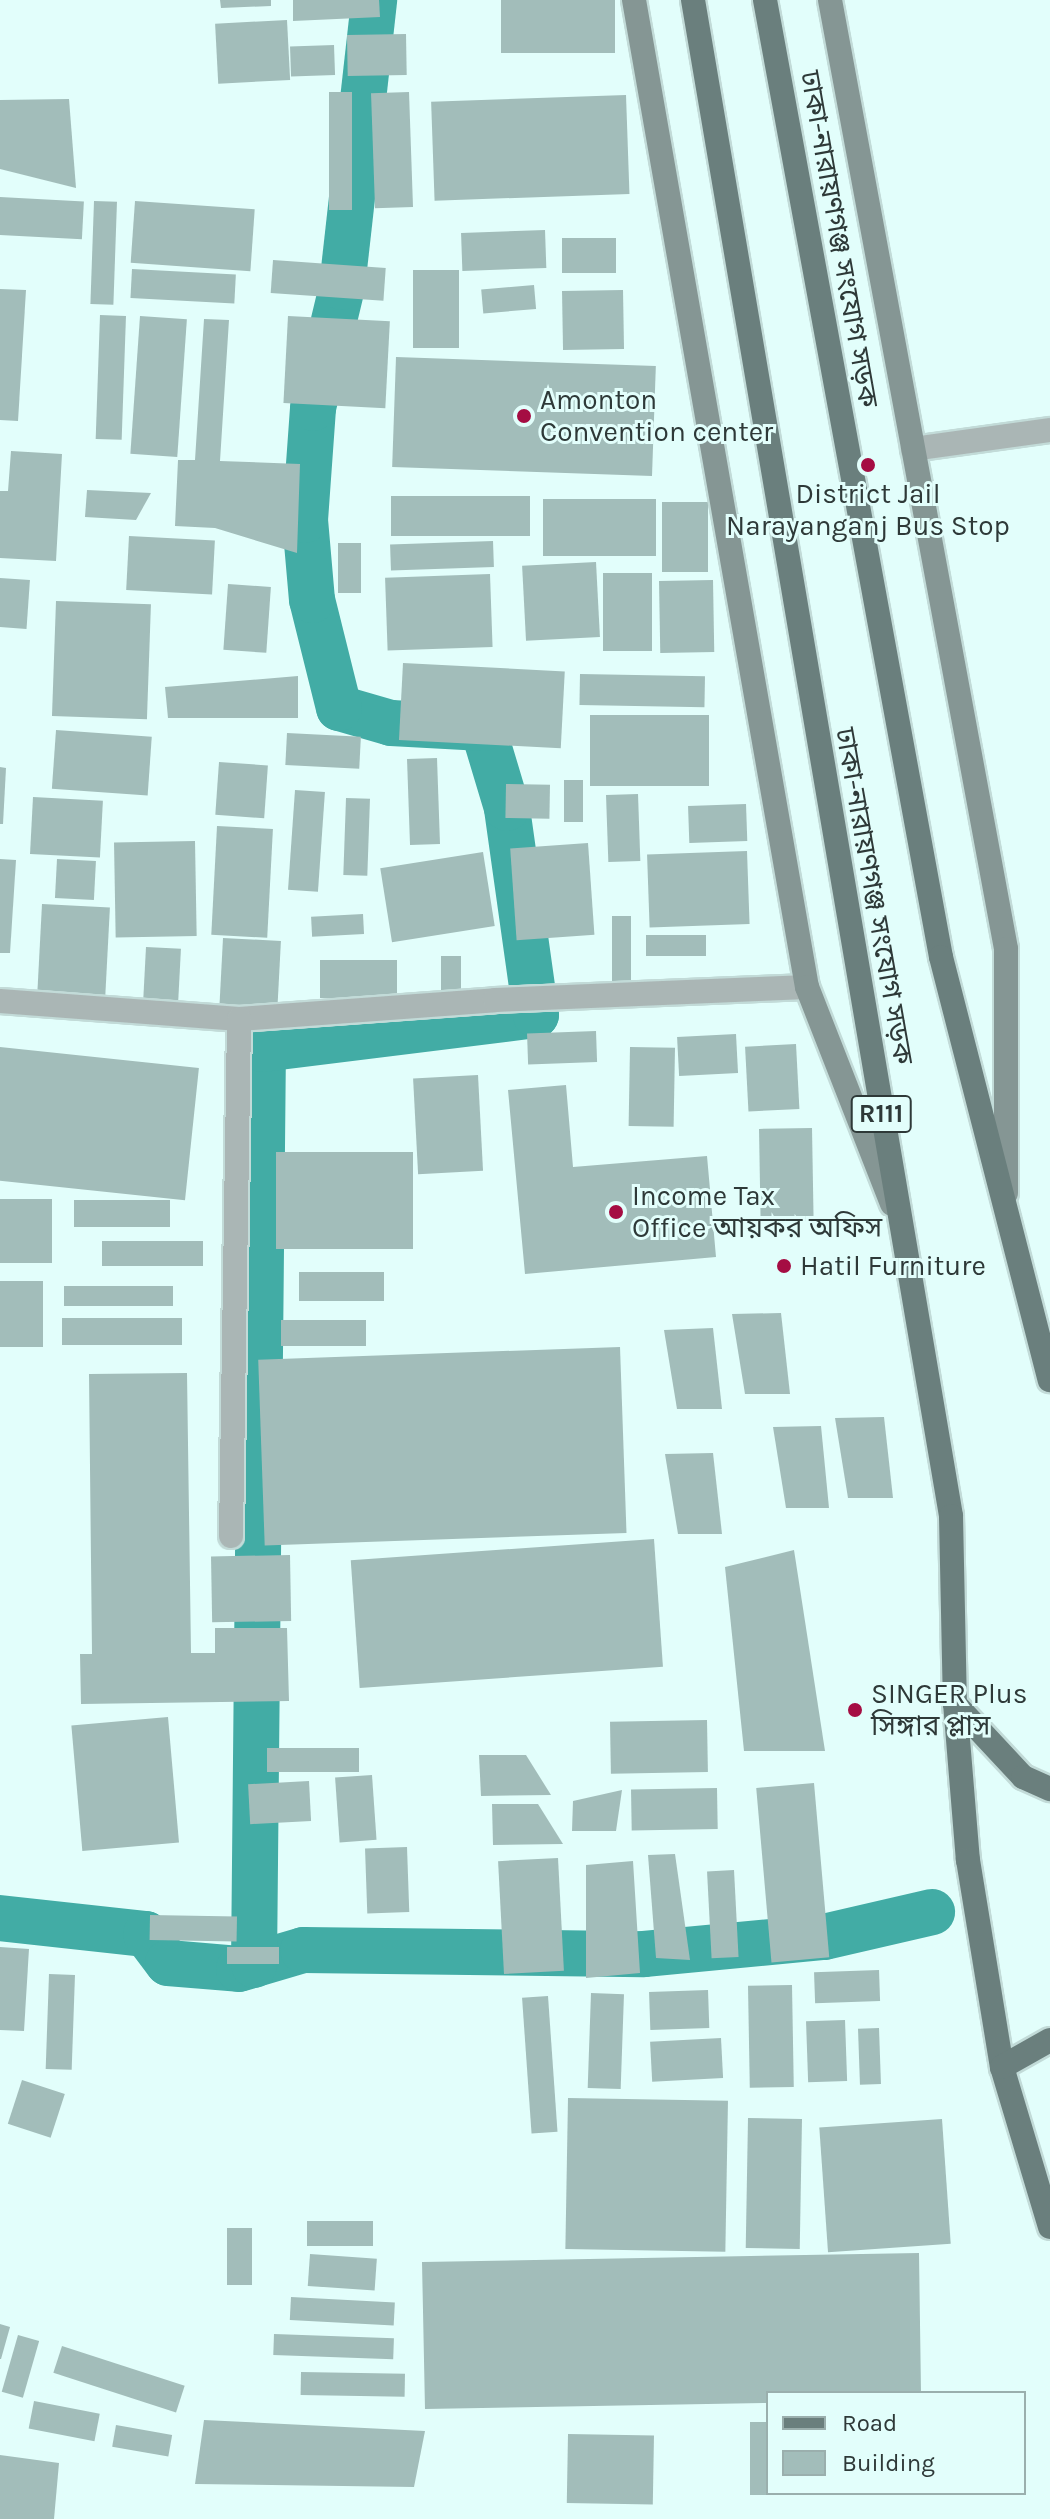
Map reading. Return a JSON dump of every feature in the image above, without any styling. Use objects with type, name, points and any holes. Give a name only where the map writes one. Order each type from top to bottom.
[{"type":"main road","name":"ঢাকা-নারায়ণগঞ্জ সংযোগ সড়ক","points":[[693,0],[951,1516],[955,1703],[968,1860],[1002,2067],[1050,2227]]},
{"type":"main road","name":"ঢাকা-নারায়ণগঞ্জ সংযোগ সড়ক","points":[[765,0],[941,957],[1050,1380]]},
{"type":"main road","points":[[955,1703],[1023,1777],[1050,1789]]},
{"type":"main road","points":[[1002,2067],[1050,2040]]},
{"type":"street","points":[[634,0],[807,987],[899,1221]]},
{"type":"street","points":[[830,0],[1006,949],[1006,1207]]},
{"type":"street","points":[[913,449],[1050,430]]},
{"type":"street","points":[[0,1001],[239,1019],[495,1000],[807,987]]},
{"type":"street","points":[[231,1536],[239,1019]]},
{"type":"building","points":[[220,0],[271,0],[271,6],[221,8]]},
{"type":"building","points":[[293,0],[379,0],[380,17],[293,21]]},
{"type":"building","points":[[501,0],[615,0],[615,53],[501,53]]},
{"type":"building","points":[[287,20],[290,80],[218,84],[215,24]]},
{"type":"building","points":[[406,34],[407,75],[348,76],[347,35]]},
{"type":"building","points":[[334,45],[335,75],[291,77],[290,47]]},
{"type":"building","points":[[329,92],[352,92],[352,210],[329,210]]},
{"type":"building","points":[[409,92],[413,207],[375,208],[371,93]]},
{"type":"building","points":[[626,95],[629,194],[435,201],[431,102]]},
{"type":"building","points":[[69,99],[76,188],[0,169],[0,100]]},
{"type":"building","points":[[0,197],[84,201],[82,239],[0,235]]},
{"type":"building","points":[[94,201],[117,202],[113,305],[90,304]]},
{"type":"building","points":[[135,201],[255,209],[250,271],[131,263]]},
{"type":"building","points":[[545,230],[546,268],[462,271],[461,233]]},
{"type":"building","points":[[562,238],[616,238],[616,273],[562,273]]},
{"type":"building","points":[[273,260],[386,268],[383,301],[271,293]]},
{"type":"building","points":[[132,269],[236,274],[234,303],[130,298]]},
{"type":"building","points":[[413,270],[459,270],[459,348],[413,348]]},
{"type":"building","points":[[534,285],[536,309],[483,314],[481,290]]},
{"type":"building","points":[[0,289],[26,290],[18,421],[0,420]]},
{"type":"building","points":[[623,290],[624,349],[563,350],[562,291]]},
{"type":"building","points":[[100,315],[126,316],[122,440],[96,439]]},
{"type":"building","points":[[140,316],[187,319],[177,457],[130,454]]},
{"type":"building","points":[[288,316],[390,321],[385,408],[283,403]]},
{"type":"building","points":[[204,319],[229,320],[220,461],[300,464],[297,553],[215,528],[175,526],[178,460],[195,460]]},
{"type":"building","name":"Amonton Convention center","points":[[396,357],[656,366],[652,476],[392,467]]},
{"type":"building","points":[[11,451],[62,454],[56,561],[0,558],[0,491],[8,491]]},
{"type":"building","points":[[87,490],[151,493],[136,520],[85,517]]},
{"type":"building","points":[[391,496],[530,496],[530,536],[391,536]]},
{"type":"building","points":[[543,499],[656,499],[656,556],[543,556]]},
{"type":"building","points":[[662,502],[708,502],[708,572],[662,572]]},
{"type":"building","points":[[129,536],[215,541],[212,594],[126,590]]},
{"type":"building","points":[[493,541],[494,567],[391,571],[390,545]]},
{"type":"building","points":[[338,543],[361,543],[361,593],[338,593]]},
{"type":"building","points":[[596,562],[600,637],[526,641],[522,566]]},
{"type":"building","points":[[603,573],[652,573],[652,651],[603,651]]},
{"type":"building","points":[[490,574],[493,647],[388,651],[385,578]]},
{"type":"building","points":[[0,578],[30,580],[27,629],[0,627]]},
{"type":"building","points":[[713,580],[714,652],[660,653],[659,581]]},
{"type":"building","points":[[228,584],[271,587],[266,653],[223,650]]},
{"type":"building","points":[[56,601],[151,604],[147,719],[52,716]]},
{"type":"building","points":[[403,663],[565,671],[561,748],[399,740]]},
{"type":"building","points":[[580,674],[705,676],[704,707],[579,705]]},
{"type":"building","points":[[298,676],[298,718],[168,718],[165,687]]},
{"type":"building","points":[[590,715],[709,715],[709,786],[590,786]]},
{"type":"building","points":[[56,730],[152,737],[148,796],[52,789]]},
{"type":"building","points":[[287,733],[361,737],[359,769],[285,765]]},
{"type":"building","points":[[437,758],[440,844],[410,845],[407,759]]},
{"type":"building","points":[[219,762],[268,765],[264,818],[215,815]]},
{"type":"building","points":[[0,767],[6,768],[3,824],[0,824]]},
{"type":"building","points":[[564,780],[583,780],[583,822],[564,822]]},
{"type":"building","points":[[506,784],[550,785],[549,819],[505,818]]},
{"type":"building","points":[[295,790],[325,792],[318,892],[288,890]]},
{"type":"building","points":[[638,794],[640,861],[608,862],[606,795]]},
{"type":"building","points":[[33,797],[103,801],[100,858],[30,854]]},
{"type":"building","points":[[346,798],[370,799],[367,876],[343,875]]},
{"type":"building","points":[[746,804],[747,841],[689,843],[688,806]]},
{"type":"building","points":[[217,826],[273,829],[267,938],[211,935]]},
{"type":"building","points":[[195,841],[197,936],[116,937],[114,842]]},
{"type":"building","points":[[588,843],[594,935],[517,940],[510,848]]},
{"type":"building","points":[[747,851],[750,924],[650,927],[647,854]]},
{"type":"building","points":[[483,852],[495,926],[392,942],[380,868]]},
{"type":"building","points":[[0,859],[16,860],[10,953],[0,953]]},
{"type":"building","points":[[57,859],[96,861],[94,900],[55,898]]},
{"type":"building","points":[[42,904],[110,908],[105,1005],[37,1002]]},
{"type":"building","points":[[363,914],[364,934],[312,937],[311,917]]},
{"type":"building","points":[[612,916],[631,916],[631,983],[612,983]]},
{"type":"building","points":[[646,935],[706,935],[706,956],[646,956]]},
{"type":"building","points":[[223,938],[281,941],[277,1013],[219,1010]]},
{"type":"building","points":[[146,947],[181,949],[178,1005],[143,1003]]},
{"type":"building","points":[[441,956],[461,956],[461,992],[441,992]]},
{"type":"building","points":[[320,960],[397,960],[397,998],[320,998]]},
{"type":"building","points":[[596,1031],[597,1062],[528,1064],[527,1033]]},
{"type":"building","points":[[736,1034],[738,1073],[679,1076],[677,1037]]},
{"type":"building","points":[[796,1044],[799,1109],[748,1112],[745,1047]]},
{"type":"building","points":[[0,1047],[199,1068],[185,1200],[0,1181]]},
{"type":"building","points":[[630,1047],[675,1048],[674,1127],[629,1126]]},
{"type":"building","points":[[478,1075],[483,1171],[418,1174],[413,1078]]},
{"type":"building","name":"Income Tax Office আয়কর অফিস","points":[[566,1085],[573,1167],[707,1156],[716,1257],[525,1274],[508,1090]]},
{"type":"building","points":[[812,1128],[814,1221],[761,1222],[759,1129]]},
{"type":"building","points":[[276,1152],[413,1152],[413,1249],[276,1249]]},
{"type":"building","points":[[0,1199],[52,1199],[52,1263],[0,1263]]},
{"type":"building","points":[[74,1200],[170,1200],[170,1227],[74,1227]]},
{"type":"building","points":[[102,1241],[203,1241],[203,1266],[102,1266]]},
{"type":"building","points":[[299,1272],[384,1272],[384,1301],[299,1301]]},
{"type":"building","points":[[0,1281],[43,1281],[43,1347],[0,1347]]},
{"type":"building","points":[[64,1286],[173,1286],[173,1306],[64,1306]]},
{"type":"building","points":[[781,1313],[790,1394],[745,1394],[732,1314]]},
{"type":"building","points":[[62,1318],[182,1318],[182,1345],[62,1345]]},
{"type":"building","points":[[281,1320],[366,1320],[366,1346],[281,1346]]},
{"type":"building","points":[[713,1328],[722,1409],[677,1409],[664,1330]]},
{"type":"building","points":[[620,1347],[626,1533],[265,1546],[258,1360]]},
{"type":"building","points":[[187,1373],[191,1653],[215,1653],[215,1628],[287,1628],[289,1701],[81,1704],[80,1654],[92,1654],[89,1374]]},
{"type":"building","points":[[884,1417],[893,1498],[848,1498],[835,1418]]},
{"type":"building","points":[[821,1426],[829,1508],[786,1508],[773,1427]]},
{"type":"building","points":[[713,1453],[722,1534],[678,1534],[665,1454]]},
{"type":"building","points":[[654,1539],[663,1667],[360,1688],[351,1560]]},
{"type":"building","points":[[794,1550],[825,1751],[744,1751],[725,1567]]},
{"type":"building","points":[[290,1555],[291,1621],[212,1622],[211,1556]]},
{"type":"building","points":[[168,1717],[179,1843],[82,1851],[71,1725]]},
{"type":"building","points":[[707,1720],[708,1772],[611,1774],[610,1722]]},
{"type":"building","points":[[267,1748],[359,1748],[359,1772],[267,1772]]},
{"type":"building","points":[[479,1755],[526,1755],[551,1795],[481,1796]]},
{"type":"building","points":[[372,1775],[377,1840],[340,1842],[335,1778]]},
{"type":"building","points":[[309,1781],[311,1821],[250,1824],[248,1784]]},
{"type":"building","points":[[814,1783],[829,1957],[771,1962],[756,1788]]},
{"type":"building","points":[[717,1788],[718,1829],[632,1830],[631,1790]]},
{"type":"building","points":[[622,1790],[616,1831],[572,1831],[573,1801]]},
{"type":"building","points":[[492,1804],[538,1804],[563,1844],[493,1845]]},
{"type":"building","points":[[407,1847],[409,1912],[367,1913],[365,1848]]},
{"type":"building","points":[[675,1854],[690,1960],[656,1958],[648,1855]]},
{"type":"building","points":[[558,1858],[564,1971],[504,1974],[498,1861]]},
{"type":"building","points":[[633,1861],[640,1973],[586,1978],[586,1865]]},
{"type":"building","points":[[734,1870],[739,1957],[712,1958],[707,1871]]},
{"type":"building","points":[[150,1915],[237,1917],[237,1942],[150,1940]]},
{"type":"building","points":[[0,1947],[29,1949],[24,2031],[0,2030]]},
{"type":"building","points":[[227,1947],[279,1947],[279,1964],[227,1964]]},
{"type":"building","points":[[879,1970],[880,2001],[815,2003],[814,1972]]},
{"type":"building","points":[[49,1974],[75,1975],[72,2070],[46,2069]]},
{"type":"building","points":[[792,1985],[794,2087],[750,2088],[748,1986]]},
{"type":"building","points":[[708,1990],[709,2028],[650,2030],[649,1992]]},
{"type":"building","points":[[591,1993],[624,1994],[621,2089],[588,2088]]},
{"type":"building","points":[[548,1996],[557,2132],[532,2133],[522,1998]]},
{"type":"building","points":[[845,2020],[847,2081],[808,2082],[806,2021]]},
{"type":"building","points":[[879,2028],[881,2084],[860,2085],[858,2029]]},
{"type":"building","points":[[721,2038],[723,2078],[652,2082],[650,2042]]},
{"type":"building","points":[[22,2080],[65,2094],[51,2138],[8,2124]]},
{"type":"building","points":[[568,2098],[728,2101],[725,2252],[565,2249]]},
{"type":"building","points":[[748,2118],[802,2119],[800,2249],[746,2248]]},
{"type":"building","points":[[942,2119],[951,2244],[828,2252],[819,2128]]},
{"type":"building","points":[[307,2221],[373,2221],[373,2246],[307,2246]]},
{"type":"building","points":[[227,2228],[252,2228],[252,2285],[227,2285]]},
{"type":"building","points":[[919,2253],[921,2391],[766,2391],[766,2403],[425,2409],[422,2262]]},
{"type":"building","points":[[310,2254],[377,2259],[375,2291],[308,2286]]},
{"type":"building","points":[[291,2297],[395,2302],[394,2325],[290,2320]]},
{"type":"building","points":[[0,2324],[10,2327],[1,2359],[0,2359]]},
{"type":"building","points":[[274,2334],[394,2338],[393,2359],[273,2355]]},
{"type":"building","points":[[18,2335],[39,2341],[23,2398],[2,2392]]},
{"type":"building","points":[[62,2346],[185,2386],[176,2412],[53,2373]]},
{"type":"building","points":[[301,2372],[405,2374],[405,2397],[301,2395]]},
{"type":"building","points":[[34,2401],[100,2414],[94,2441],[29,2428]]},
{"type":"building","points":[[204,2420],[425,2431],[414,2487],[195,2484]]},
{"type":"building","points":[[750,2422],[766,2422],[766,2495],[750,2495]]},
{"type":"building","points":[[116,2425],[172,2435],[168,2457],[112,2447]]},
{"type":"building","points":[[568,2434],[654,2436],[653,2504],[567,2503]]},
{"type":"building","points":[[0,2455],[59,2463],[54,2519],[0,2519]]},
{"type":"waterway","points":[[254,1965],[263,1049],[536,1015],[507,808],[483,728],[391,723],[339,708],[312,600],[305,520],[313,408],[342,287],[374,0]]},
{"type":"waterway","points":[[0,1918],[146,1934],[168,1963],[239,1969],[303,1950],[644,1954],[824,1937],[932,1912]]},
{"type":"place","name":"Amonton Convention center","points":[[524,416]]},
{"type":"place","name":"District Jail Narayanganj Bus Stop","points":[[868,465]]},
{"type":"place","name":"Income Tax Office আয়কর অফিস","points":[[616,1212]]},
{"type":"place","name":"Hatil Furniture","points":[[784,1266]]},
{"type":"place","name":"SINGER Plus সিঙ্গার প্লাস","points":[[855,1710]]}]
